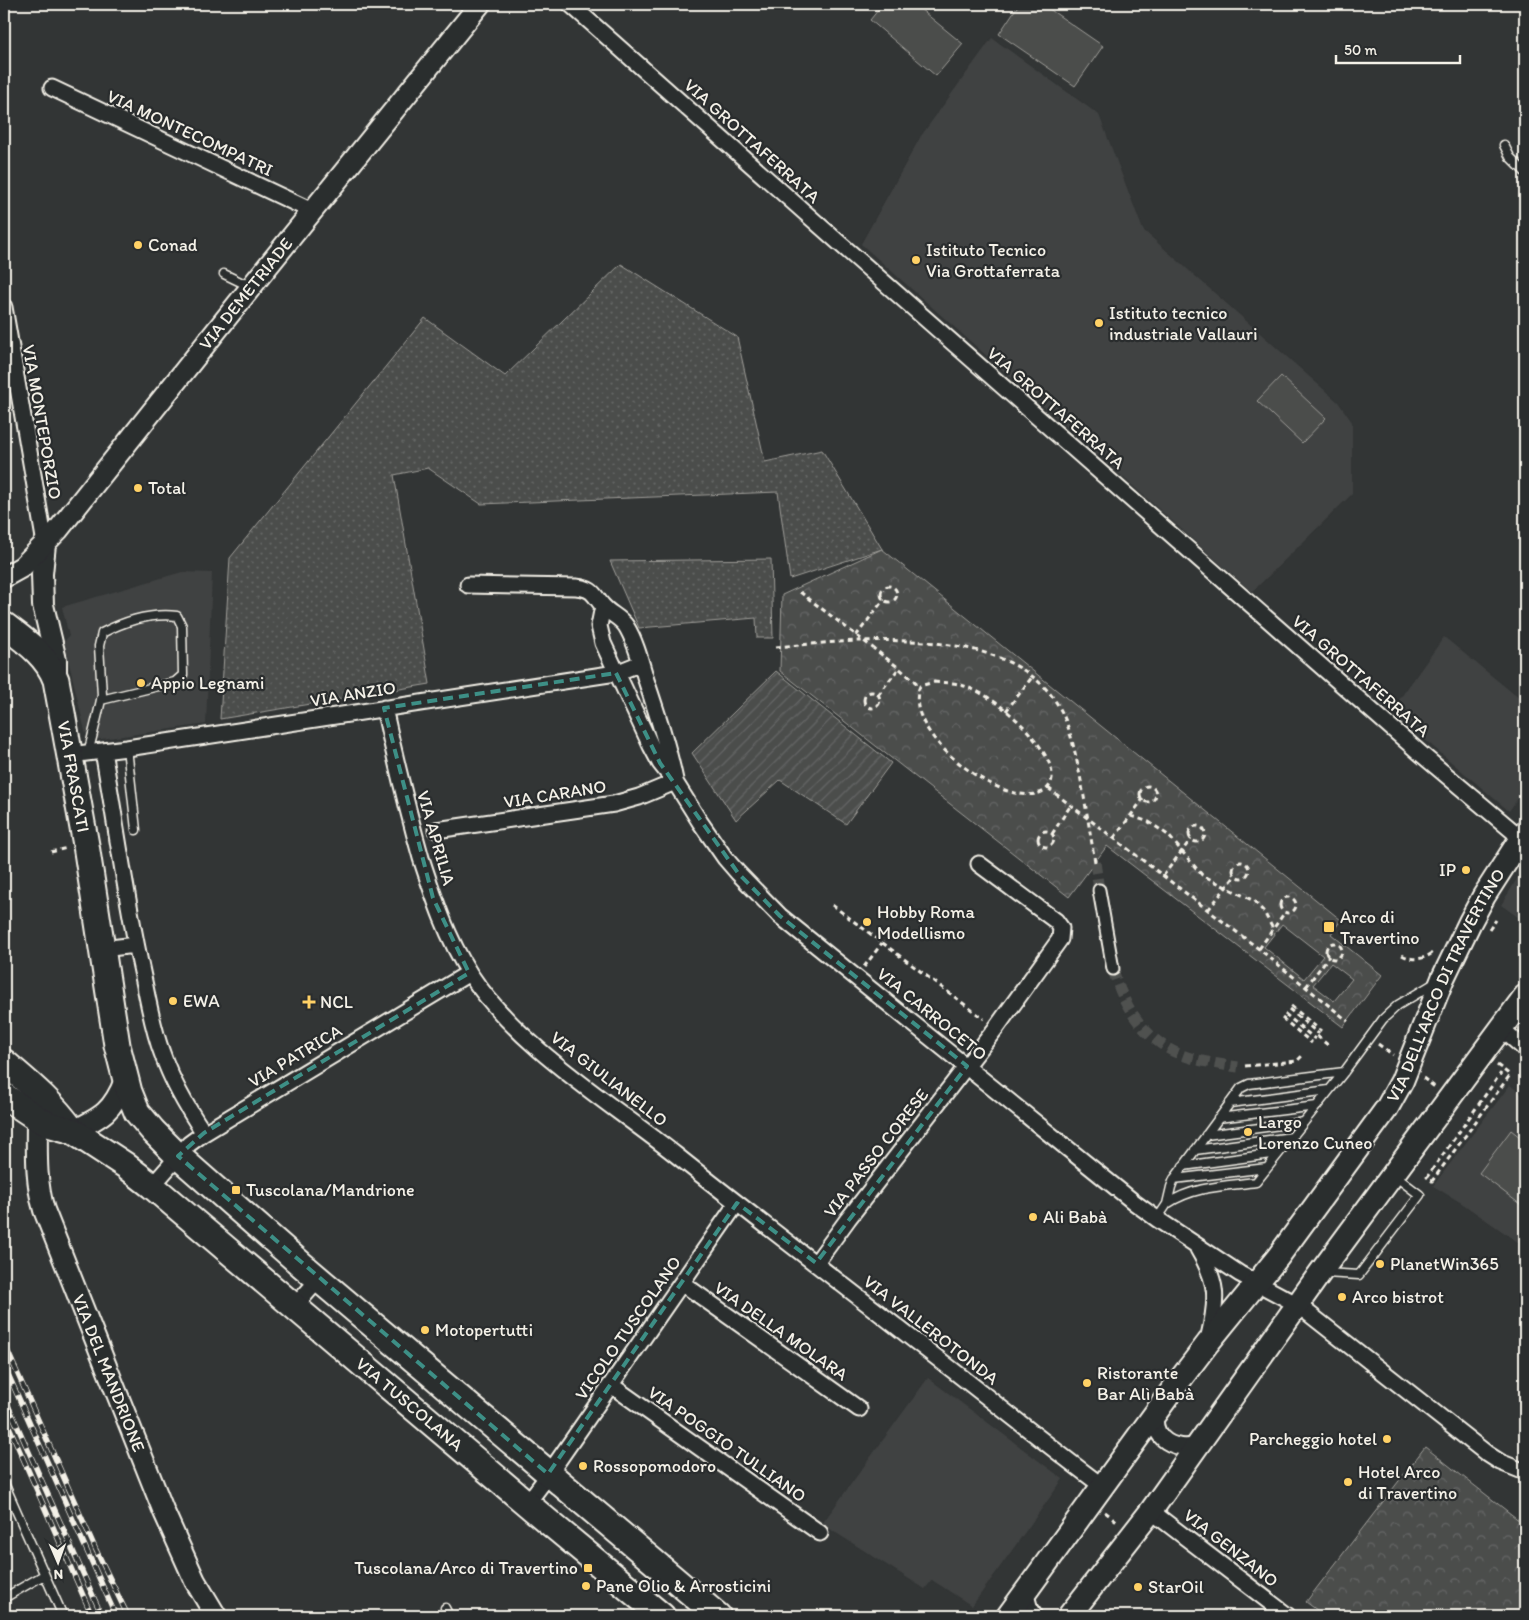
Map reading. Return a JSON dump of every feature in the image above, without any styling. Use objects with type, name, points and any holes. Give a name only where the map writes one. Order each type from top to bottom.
[{"type":"main road","name":"VIA FRASCATI","points":[[4,625],[44,659],[51,668],[79,754],[102,949],[117,1045],[126,1080]]},
{"type":"main road","name":"VIA DELL'ARCO DI TRAVERTINO","points":[[1008,1616],[1208,1343],[1257,1284],[1390,1104],[1402,1081],[1443,978],[1477,908],[1523,835]]},
{"type":"main road","points":[[1070,1616],[1151,1511],[1320,1273],[1525,996]]},
{"type":"main road","name":"VIA TUSCOLANA","points":[[4,1062],[46,1098],[73,1131]]},
{"type":"main road","name":"VIA TUSCOLANA","points":[[126,1080],[130,1097],[137,1112],[178,1156],[319,1279],[718,1616]]},
{"type":"main road","name":"VIA TUSCOLANA","points":[[4,1096],[48,1124],[73,1131],[125,1165],[152,1186],[524,1502],[662,1616]]},
{"type":"street","name":"VIA DEMETRIADE","points":[[4,577],[22,567],[58,530],[251,287],[480,4]]},
{"type":"street","name":"VIA GROTTAFERRATA","points":[[570,4],[1398,733],[1523,835]]},
{"type":"street","name":"VIA MONTECOMPATRI","points":[[52,88],[312,211]]},
{"type":"street","name":"VIA MONTEPORZIO","points":[[4,307],[45,544]]},
{"type":"street","points":[[45,544],[42,574],[43,605],[56,660],[56,680]]},
{"type":"street","name":"VIA CARROCETO","points":[[468,585],[580,587],[595,594],[603,606],[626,626],[634,643],[668,750],[676,782]]},
{"type":"street","name":"VIA CARROCETO","points":[[603,606],[599,626],[600,636],[655,755],[676,782],[710,838],[738,873],[780,916],[1112,1184],[1157,1219],[1257,1284]]},
{"type":"street","name":"VIA ANZIO","points":[[79,754],[616,673],[641,663]]},
{"type":"street","name":"VIA APRILIA","points":[[384,708],[397,771],[433,898],[448,932],[470,973]]},
{"type":"street","name":"VIA FRASCATI","points":[[103,751],[136,945],[153,1022],[161,1051],[186,1107],[204,1134]]},
{"type":"street","name":"VIA CARANO","points":[[436,830],[614,804],[639,797],[676,782]]},
{"type":"street","name":"VIA PASSO CORESE","points":[[816,1264],[848,1218],[996,1028],[1060,938],[1061,928],[1056,920],[979,864]]},
{"type":"street","points":[[1099,890],[1113,969]]},
{"type":"street","points":[[102,949],[136,945]]},
{"type":"street","name":"VIA PATRICA","points":[[152,1186],[189,1144],[470,973]]},
{"type":"street","name":"VIA GIULIANELLO","points":[[470,973],[498,1009],[536,1046],[737,1203]]},
{"type":"street","points":[[1502,1029],[1525,1049]]},
{"type":"street","points":[[73,1131],[94,1121],[111,1108],[126,1080]]},
{"type":"street","name":"VIA DEL MANDRIONE","points":[[37,1118],[36,1170],[44,1210],[164,1512],[195,1581],[216,1616]]},
{"type":"street","name":"VIA VALLEROTONDA","points":[[737,1203],[1102,1486]]},
{"type":"street","name":"VICOLO TUSCOLANO","points":[[548,1474],[737,1203]]},
{"type":"street","name":"VIA CARROCETO","points":[[1196,1245],[1208,1265],[1216,1292],[1215,1312],[1208,1343]]},
{"type":"street","points":[[295,1306],[319,1279]]},
{"type":"street","name":"VIA DELLA MOLARA","points":[[682,1283],[859,1409]]},
{"type":"street","points":[[1257,1284],[1298,1305],[1492,1458],[1525,1472]]},
{"type":"street","name":"VIA POGGIO TULLIANO","points":[[611,1385],[820,1533]]},
{"type":"street","points":[[1156,1413],[1155,1425],[1164,1440],[1173,1445],[1183,1447],[1198,1445]]},
{"type":"street","points":[[524,1502],[539,1488],[548,1474]]},
{"type":"street","name":"VIA GENZANO","points":[[1151,1511],[1288,1616]]},
{"type":"street","points":[[1025,1591],[1028,1606],[1035,1616]]},
{"type":"lane","points":[[1504,145],[1510,157],[1525,172]]},
{"type":"lane","points":[[224,274],[251,287]]},
{"type":"lane","points":[[79,754],[97,722],[101,700],[102,695],[99,646],[102,633],[121,623],[162,614],[177,616],[182,626],[183,675],[175,682],[101,700]]},
{"type":"lane","points":[[128,748],[136,830]]},
{"type":"lane","points":[[1157,1219],[1168,1204],[1182,1195],[1197,1190],[1256,1182],[1344,1072],[1368,1036],[1390,1012],[1407,999],[1443,978]]},
{"type":"lane","points":[[1168,1204],[1174,1179],[1241,1088],[1249,1084],[1344,1072]]},
{"type":"lane","points":[[1230,1103],[1329,1090]]},
{"type":"lane","points":[[1218,1118],[1317,1106]]},
{"type":"lane","points":[[1206,1134],[1304,1122]]},
{"type":"lane","points":[[1195,1150],[1292,1137]]},
{"type":"lane","points":[[1183,1166],[1279,1154]]},
{"type":"lane","points":[[1174,1179],[1267,1168]]},
{"type":"lane","points":[[1320,1273],[1359,1275],[1420,1195],[1393,1175]]},
{"type":"lane","points":[[4,1484],[63,1616]]},
{"type":"lane","points":[[4,1598],[44,1575]]},
{"type":"lane","points":[[445,1608],[449,1616]]},
{"type":"path","points":[[890,586],[894,589],[895,598],[891,601],[884,599],[881,593],[890,586]]},
{"type":"path","points":[[800,592],[920,686]]},
{"type":"path","points":[[856,636],[884,599]]},
{"type":"path","points":[[776,647],[862,640],[941,644],[968,648],[1004,660],[1033,676],[1050,693],[1062,714],[1075,755],[1095,862]]},
{"type":"path","points":[[878,694],[899,668]]},
{"type":"path","points":[[1006,711],[1033,676]]},
{"type":"path","points":[[934,682],[960,684],[992,699],[1036,739],[1044,752],[1051,770],[1052,780],[1048,788],[1039,794],[1026,795],[1014,793],[984,781],[965,768],[946,752],[926,726],[917,703],[920,686],[934,682]]},
{"type":"path","points":[[871,692],[878,694],[880,702],[877,706],[867,705],[865,701],[867,694],[871,692]]},
{"type":"path","points":[[1149,786],[1154,789],[1156,794],[1154,798],[1150,801],[1143,800],[1141,795],[1143,789],[1149,786]]},
{"type":"path","points":[[1048,788],[1259,949],[1348,1021]]},
{"type":"path","points":[[1114,838],[1143,800]]},
{"type":"path","points":[[1052,834],[1071,805]]},
{"type":"path","points":[[1131,816],[1149,822],[1168,835],[1202,875],[1254,902],[1264,912],[1273,929]]},
{"type":"path","points":[[1196,826],[1202,828],[1204,833],[1201,840],[1191,839],[1189,835],[1191,828],[1196,826]]},
{"type":"path","points":[[1048,832],[1052,834],[1054,839],[1052,844],[1046,847],[1041,844],[1039,838],[1041,834],[1048,832]]},
{"type":"path","points":[[1164,876],[1191,839]]},
{"type":"path","points":[[51,852],[72,846]]},
{"type":"path","points":[[1240,862],[1246,865],[1249,869],[1245,876],[1240,878],[1236,876],[1233,871],[1236,864],[1240,862]]},
{"type":"path","points":[[1208,910],[1236,876]]},
{"type":"path","points":[[1285,898],[1292,899],[1296,905],[1295,910],[1290,913],[1285,912],[1281,909],[1282,902],[1285,898]]},
{"type":"path","points":[[832,905],[996,1028]]},
{"type":"path","points":[[1259,949],[1285,912]]},
{"type":"path","points":[[1488,932],[1496,920]]},
{"type":"path","points":[[857,977],[882,943]]},
{"type":"path","points":[[1333,943],[1340,945],[1341,955],[1336,958],[1329,956],[1327,952],[1329,945],[1333,943]]},
{"type":"path","points":[[1402,956],[1411,960],[1420,959],[1436,951]]},
{"type":"path","points":[[1306,987],[1329,956]]},
{"type":"path","points":[[1290,1008],[1329,1046]]},
{"type":"path","points":[[1285,1014],[1318,1035]]},
{"type":"path","points":[[1282,1018],[1312,1042]]},
{"type":"path","points":[[1378,1044],[1395,1057]]},
{"type":"path","points":[[1244,1066],[1297,1062],[1302,1055]]},
{"type":"path","points":[[1497,1066],[1510,1075],[1432,1181],[1427,1177],[1501,1073]]},
{"type":"path","points":[[1419,1075],[1440,1091]]},
{"type":"path","points":[[1102,1510],[1123,1525]]},
{"type":"highlighted area","points":[[616,673],[660,763],[738,873],[780,916],[967,1066],[816,1263],[737,1203],[548,1474],[178,1156],[204,1133],[469,973],[433,898],[384,708]]},
{"type":"shaded area","name":"Istituto tecnico industriale Vallauri","points":[[992,38],[1099,115],[1143,230],[1338,402],[1352,422],[1352,494],[1252,592],[861,244],[921,136]]},
{"type":"shaded area","name":"Appio Legnami","points":[[182,572],[212,573],[206,724],[101,739],[86,735],[64,642],[69,636],[62,607]]},
{"type":"shaded area","points":[[1444,637],[1525,703],[1525,788],[1509,811],[1391,711]]},
{"type":"shaded area","points":[[1525,866],[1525,922],[1501,905]]},
{"type":"shaded area","points":[[1510,1085],[1525,1097],[1525,1247],[1460,1202],[1433,1186]]},
{"type":"shaded area","points":[[928,1378],[1063,1479],[972,1606],[932,1580],[925,1589],[822,1524]]},
{"type":"green space","points":[[883,4],[914,4],[963,44],[936,76],[870,20]]},
{"type":"green space","points":[[1019,4],[1042,4],[1103,46],[1075,86],[999,34]]},
{"type":"green space","points":[[621,264],[737,337],[765,462],[822,450],[882,549],[790,579],[778,492],[481,504],[428,468],[394,475],[430,684],[220,719],[230,558],[425,318],[505,376]]},
{"type":"green space","points":[[1281,376],[1326,418],[1302,443],[1257,401]]},
{"type":"green space","points":[[882,549],[1341,920],[1331,934],[1382,975],[1343,1027],[1107,846],[1069,897],[780,671],[782,595]],"holes":[[[1282,924],[1323,956],[1304,979],[1264,947]],[[1331,963],[1352,979],[1334,1001],[1313,985]]]},
{"type":"green space","points":[[771,559],[773,638],[757,638],[756,618],[639,628],[610,561]]},
{"type":"green space","points":[[776,671],[891,763],[846,824],[780,780],[736,820],[692,753]]},
{"type":"green space","points":[[1511,1130],[1525,1141],[1525,1208],[1479,1173]]},
{"type":"green space","points":[[1425,1447],[1525,1525],[1525,1616],[1325,1616],[1306,1602]]},
{"type":"tunnel","points":[[1095,862],[1099,890]]},
{"type":"tunnel","points":[[1113,969],[1128,1007],[1144,1029],[1154,1038],[1184,1056],[1238,1067]]},
{"type":"railway","points":[[4,1343],[96,1550],[128,1616]]},
{"type":"railway","points":[[4,1365],[116,1616]]},
{"type":"railway","points":[[4,1396],[102,1616]]},
{"type":"railway","points":[[4,1415],[92,1616]]},
{"type":"place","name":"Conad","points":[[138,245]]},
{"type":"place","name":"Istituto Tecnico Via Grottaferrata","points":[[916,260]]},
{"type":"place","name":"Istituto tecnico industriale Vallauri","points":[[1099,323]]},
{"type":"place","name":"Total","points":[[138,488]]},
{"type":"place","name":"Appio Legnami","points":[[141,683]]},
{"type":"place","name":"IP","points":[[1466,870]]},
{"type":"place","name":"Hobby Roma Modellismo","points":[[867,922]]},
{"type":"place","name":"Arco di Travertino","points":[[1329,927]]},
{"type":"place","name":"EWA","points":[[173,1001]]},
{"type":"place","name":"NCL","points":[[309,1002]]},
{"type":"place","name":"Largo Lorenzo Cuneo","points":[[1248,1132]]},
{"type":"place","name":"Tuscolana/Mandrione","points":[[236,1190]]},
{"type":"place","name":"Ali Babà","points":[[1033,1217]]},
{"type":"place","name":"PlanetWin365","points":[[1380,1264]]},
{"type":"place","name":"Arco bistrot","points":[[1342,1297]]},
{"type":"place","name":"Motopertutti","points":[[425,1330]]},
{"type":"place","name":"Ristorante Bar Alì Babà","points":[[1087,1383]]},
{"type":"place","name":"Parcheggio hotel","points":[[1387,1439]]},
{"type":"place","name":"Rossopomodoro","points":[[583,1466]]},
{"type":"place","name":"Hotel Arco di Travertino","points":[[1348,1482]]},
{"type":"place","name":"Tuscolana/Arco di Travertino","points":[[588,1568]]},
{"type":"place","name":"Pane Olio & Arrosticini","points":[[586,1586]]},
{"type":"place","name":"StarOil","points":[[1138,1587]]}]
